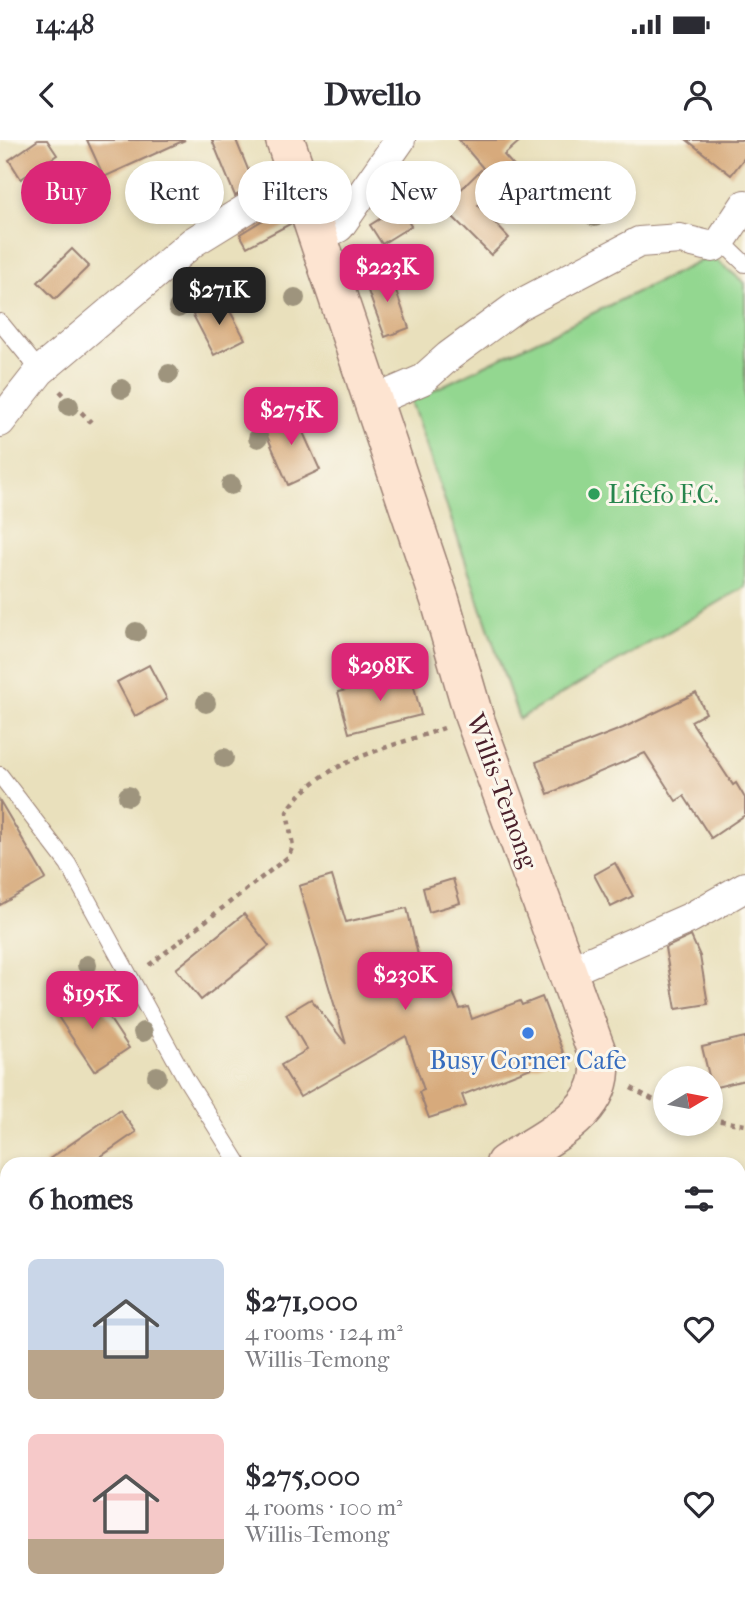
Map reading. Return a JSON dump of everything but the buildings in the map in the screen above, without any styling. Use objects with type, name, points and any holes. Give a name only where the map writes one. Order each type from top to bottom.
[{"type":"main road","name":"Willis-Temong","points":[[285,140],[292,161]]},
{"type":"main road","name":"Willis-Temong","points":[[313,224],[440,600],[474,717],[596,1050],[600,1072],[591,1100],[570,1121],[516,1157]]},
{"type":"street","points":[[317,237],[339,227],[400,140]]},
{"type":"street","points":[[373,401],[422,380],[449,356],[517,306],[639,242],[680,239],[713,247],[721,241],[745,205]]},
{"type":"street","points":[[0,422],[40,371],[193,242],[238,214]]},
{"type":"street","points":[[568,972],[690,918],[745,887]]},
{"type":"lane","points":[[721,241],[745,264]]},
{"type":"lane","points":[[0,322],[40,371]]},
{"type":"lane","points":[[0,775],[68,864],[187,1079],[235,1157]]},
{"type":"path","points":[[40,371],[91,422]]},
{"type":"path","points":[[132,978],[288,857],[293,846],[287,812],[298,794],[320,776],[474,717]]},
{"type":"path","points":[[723,1121],[745,1125]]},
{"type":"green space","name":"Lifefo F.C.","points":[[711,256],[745,283],[745,587],[519,719],[411,401]]},
{"type":"place","name":"Lifefo F.C.","points":[[594,494]]},
{"type":"place","name":"Busy Corner Cafe","points":[[528,1033]]}]
